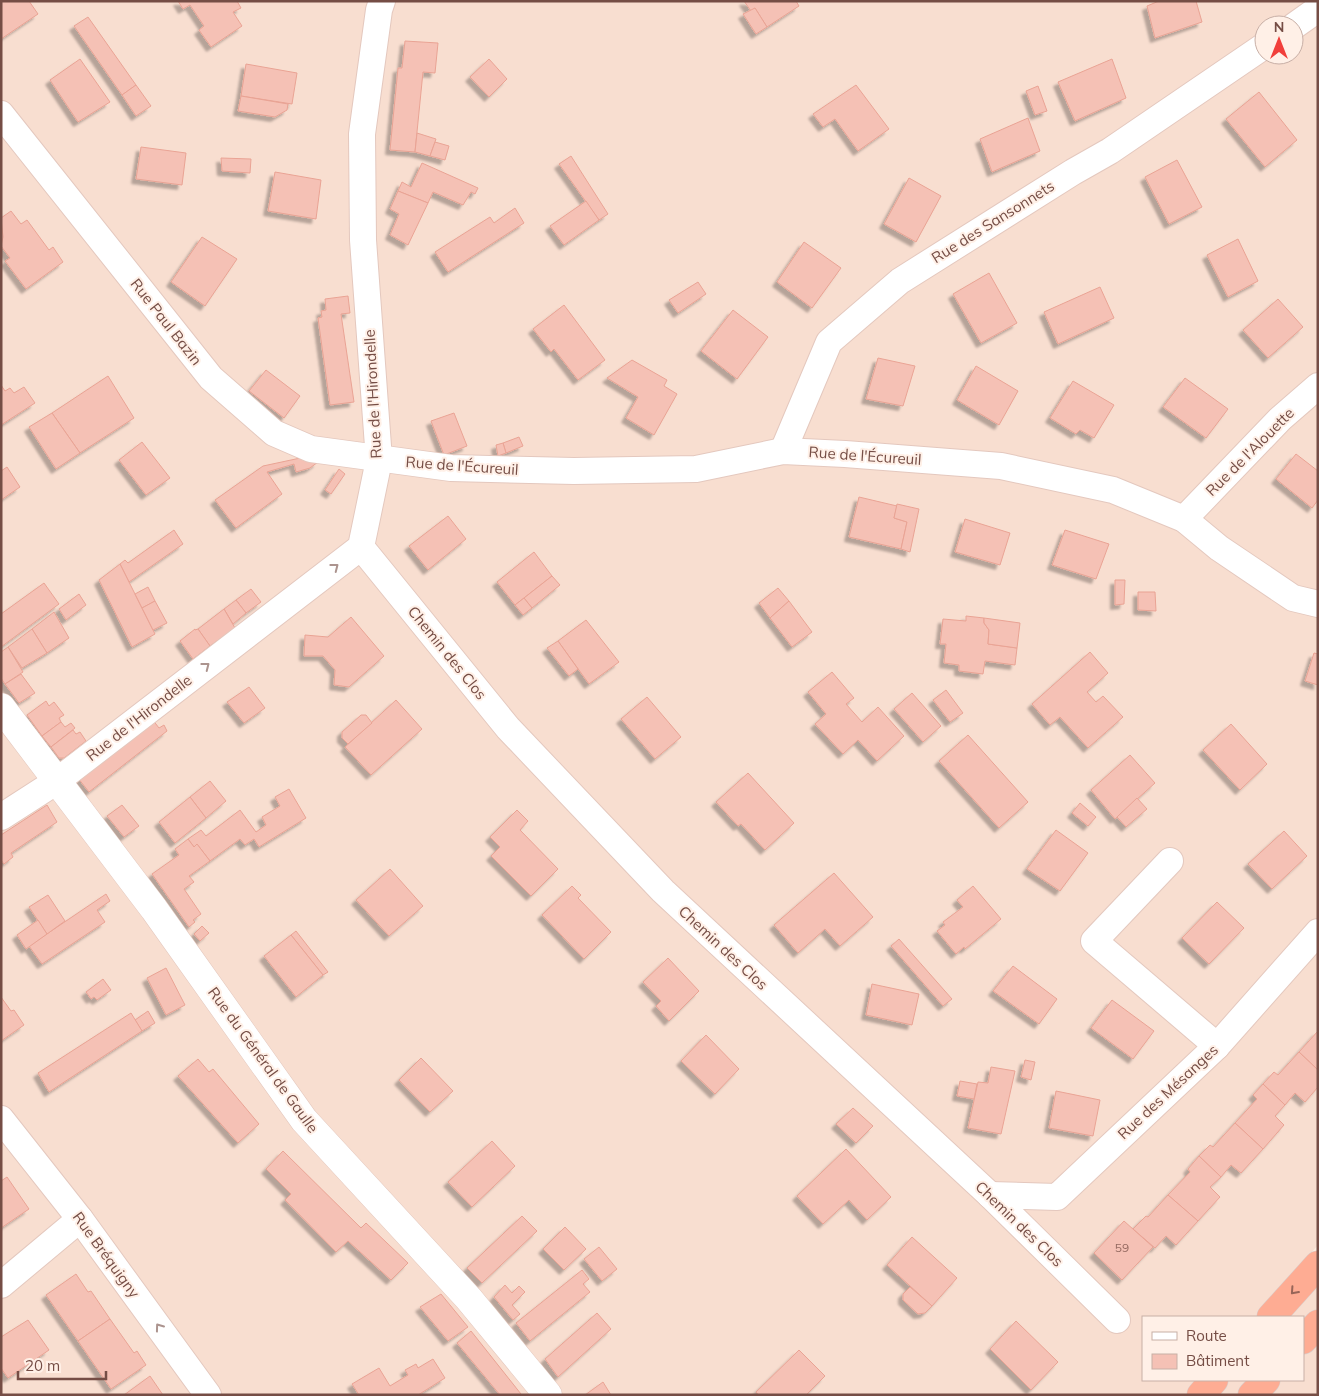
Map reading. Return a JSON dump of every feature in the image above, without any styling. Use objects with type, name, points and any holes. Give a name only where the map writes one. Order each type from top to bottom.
[{"type":"highway","points":[[1272,1316],[1318,1265]]},
{"type":"highway","points":[[1304,1339],[1318,1324]]},
{"type":"highway","points":[[1201,1395],[1213,1381]]},
{"type":"highway","points":[[1252,1395],[1265,1381]]},
{"type":"street","name":"Rue de l'Hirondelle","points":[[1,817],[57,781],[360,547],[379,460],[363,240],[362,134],[379,10],[382,1]]},
{"type":"street","points":[[1304,19],[1318,9]]},
{"type":"street","name":"Rue des Sansonnets","points":[[783,451],[830,342],[900,281],[1073,172],[1110,151],[1254,53]]},
{"type":"street","name":"Rue Paul Bazin","points":[[1,114],[211,378],[274,433],[311,449],[379,460]]},
{"type":"street","name":"Rue de l'Alouette","points":[[1184,519],[1280,419],[1318,386]]},
{"type":"street","name":"Rue de l'Écureuil","points":[[379,460],[451,468],[574,471],[696,469],[783,451],[1002,466],[1113,490],[1184,519],[1219,548],[1293,598],[1318,604]]},
{"type":"street","name":"Chemin des Clos","points":[[360,547],[508,728],[662,892],[990,1195],[1117,1320]]},
{"type":"street","name":"Rue du Général de Gaulle","points":[[1,707],[154,909],[304,1120],[469,1300],[548,1395]]},
{"type":"street","points":[[1170,861],[1094,941],[1218,1046]]},
{"type":"street","name":"Rue des Mésanges","points":[[990,1195],[1058,1197],[1218,1046],[1318,932]]},
{"type":"street","name":"Rue Bréquigny","points":[[1,1119],[80,1219],[208,1395]]},
{"type":"street","points":[[1,1285],[80,1219]]},
{"type":"shaded area","points":[[1,1],[1318,1],[1318,1245],[1311,1253],[1318,1259],[1318,1395],[1,1395]]},
{"type":"building","points":[[1,1],[29,1],[38,14],[1,39]]},
{"type":"building","points":[[178,1],[237,1],[241,8],[233,12],[242,26],[211,47],[199,30],[204,26],[190,5],[183,9]]},
{"type":"building","points":[[744,1],[796,1],[799,6],[767,27],[755,8],[751,11]]},
{"type":"building","points":[[1159,1],[1196,1],[1202,22],[1155,38],[1147,6]]},
{"type":"building","points":[[755,8],[767,27],[756,34],[743,14]]},
{"type":"building","points":[[88,17],[136,85],[122,95],[74,26]]},
{"type":"building","points":[[405,41],[438,43],[435,73],[423,72],[415,152],[390,150],[398,68],[402,68]]},
{"type":"building","points":[[80,59],[110,102],[78,122],[50,80]]},
{"type":"building","points":[[489,59],[507,79],[489,97],[470,77]]},
{"type":"building","points":[[1112,59],[1126,98],[1075,121],[1058,82]]},
{"type":"building","points":[[246,64],[297,73],[292,104],[241,96]]},
{"type":"building","points":[[136,85],[151,106],[136,116],[122,95]]},
{"type":"building","points":[[856,85],[889,129],[858,151],[835,119],[823,127],[813,114]]},
{"type":"building","points":[[1038,86],[1047,111],[1035,115],[1026,91]]},
{"type":"building","points":[[1259,92],[1297,140],[1265,167],[1226,119]]},
{"type":"building","points":[[241,96],[288,104],[287,110],[275,117],[238,111]]},
{"type":"building","points":[[1028,118],[1040,151],[992,172],[980,139]]},
{"type":"building","points":[[417,133],[436,139],[430,156],[415,152]]},
{"type":"building","points":[[435,142],[449,146],[445,160],[430,156]]},
{"type":"building","points":[[141,147],[186,153],[182,185],[136,179]]},
{"type":"building","points":[[571,156],[608,214],[599,220],[559,164]]},
{"type":"building","points":[[221,158],[251,159],[250,173],[222,171]]},
{"type":"building","points":[[1177,160],[1202,207],[1169,224],[1145,177]]},
{"type":"building","points":[[422,163],[478,188],[475,194],[471,192],[463,205],[433,192],[428,203],[398,191],[402,182],[411,187]]},
{"type":"building","points":[[275,172],[321,180],[316,219],[268,211]]},
{"type":"building","points":[[909,178],[941,196],[916,242],[884,224]]},
{"type":"building","points":[[398,191],[428,203],[408,245],[390,235],[399,214],[390,209]]},
{"type":"building","points":[[586,201],[599,220],[564,245],[550,226]]},
{"type":"building","points":[[515,208],[524,223],[448,272],[435,252],[490,217],[494,223]]},
{"type":"building","points":[[11,211],[21,224],[27,220],[49,250],[53,247],[63,262],[26,289],[5,261],[10,258],[1,246],[3,237],[1,218]]},
{"type":"building","points":[[202,237],[237,259],[205,306],[171,282]]},
{"type":"building","points":[[1238,239],[1258,281],[1228,297],[1207,255]]},
{"type":"building","points":[[804,242],[841,268],[812,308],[777,282]]},
{"type":"building","points":[[989,273],[1017,323],[981,343],[953,294]]},
{"type":"building","points":[[698,282],[706,294],[678,313],[669,300]]},
{"type":"building","points":[[1100,287],[1114,318],[1058,344],[1044,312]]},
{"type":"building","points":[[348,296],[350,313],[341,314],[354,402],[330,405],[318,318],[322,317],[321,311],[326,310],[325,299]]},
{"type":"building","points":[[1278,299],[1303,327],[1268,358],[1243,330]]},
{"type":"building","points":[[564,305],[605,360],[578,380],[554,349],[551,352],[533,329]]},
{"type":"building","points":[[733,310],[768,337],[737,379],[701,351]]},
{"type":"building","points":[[878,358],[915,366],[903,406],[866,399]]},
{"type":"building","points":[[632,360],[667,380],[664,386],[677,394],[654,435],[626,418],[638,397],[607,378]]},
{"type":"building","points":[[976,366],[1018,391],[999,425],[957,400]]},
{"type":"building","points":[[266,370],[300,396],[284,418],[249,391]]},
{"type":"building","points":[[108,376],[134,418],[80,453],[52,413]]},
{"type":"building","points":[[1185,378],[1228,409],[1206,438],[1163,407]]},
{"type":"building","points":[[1073,381],[1114,405],[1094,438],[1080,430],[1076,434],[1050,418]]},
{"type":"building","points":[[1,385],[5,391],[10,388],[14,393],[24,387],[35,403],[1,425]]},
{"type":"building","points":[[52,413],[80,453],[56,469],[29,427]]},
{"type":"building","points":[[454,413],[467,446],[444,455],[431,421]]},
{"type":"building","points":[[519,437],[523,446],[506,453],[503,443]]},
{"type":"building","points":[[142,442],[170,478],[146,495],[119,460]]},
{"type":"building","points":[[503,443],[506,453],[498,456],[496,445]]},
{"type":"building","points":[[1296,454],[1318,471],[1318,500],[1312,508],[1276,479]]},
{"type":"building","points":[[305,457],[318,462],[310,468],[296,472],[294,464],[267,472],[282,494],[236,528],[215,500],[263,466]]},
{"type":"building","points":[[7,467],[20,487],[1,500],[1,471]]},
{"type":"building","points":[[339,469],[345,474],[331,494],[325,490]]},
{"type":"building","points":[[859,497],[897,506],[894,518],[907,522],[901,549],[849,537]]},
{"type":"building","points":[[897,504],[919,509],[910,552],[901,549],[907,522],[894,518]]},
{"type":"building","points":[[448,516],[466,539],[428,570],[409,546]]},
{"type":"building","points":[[965,519],[1010,533],[1000,565],[955,552]]},
{"type":"building","points":[[174,530],[183,544],[129,582],[120,564],[125,560],[128,563]]},
{"type":"building","points":[[1065,530],[1109,544],[1096,579],[1052,565]]},
{"type":"building","points":[[534,552],[552,576],[515,605],[497,582]]},
{"type":"building","points":[[120,564],[155,634],[132,647],[99,580]]},
{"type":"building","points":[[552,576],[560,585],[532,608],[524,598]]},
{"type":"building","points":[[1115,580],[1125,580],[1124,604],[1115,605]]},
{"type":"building","points":[[44,583],[59,604],[1,647],[1,614]]},
{"type":"building","points":[[148,587],[155,601],[142,608],[135,594]]},
{"type":"building","points":[[778,588],[789,601],[770,618],[759,603]]},
{"type":"building","points":[[251,589],[261,602],[246,613],[236,600]]},
{"type":"building","points":[[1138,592],[1155,592],[1156,611],[1138,610]]},
{"type":"building","points":[[79,594],[86,605],[66,620],[59,609]]},
{"type":"building","points":[[524,598],[532,608],[523,615],[515,605]]},
{"type":"building","points":[[236,600],[246,613],[233,624],[224,609]]},
{"type":"building","points":[[155,601],[167,623],[153,630],[142,608]]},
{"type":"building","points":[[789,601],[812,632],[792,647],[770,618]]},
{"type":"building","points":[[224,609],[235,628],[210,646],[198,629]]},
{"type":"building","points":[[54,612],[69,638],[47,653],[32,629]]},
{"type":"building","points":[[966,616],[984,618],[984,623],[989,630],[988,644],[1017,648],[1015,665],[985,661],[983,674],[959,671],[959,665],[944,663],[946,644],[940,644],[943,619],[966,621]]},
{"type":"building","points":[[351,617],[384,656],[349,687],[334,685],[335,670],[323,656],[304,656],[305,635],[328,637]]},
{"type":"building","points":[[984,618],[1020,623],[1017,648],[988,644],[989,630],[984,623]]},
{"type":"building","points":[[586,620],[619,662],[589,684],[558,641]]},
{"type":"building","points":[[32,629],[47,653],[22,668],[8,647]]},
{"type":"building","points":[[195,629],[198,629],[210,646],[193,659],[180,641]]},
{"type":"building","points":[[558,641],[578,669],[569,676],[547,648]]},
{"type":"building","points":[[8,647],[23,672],[5,684],[1,678],[1,652]]},
{"type":"building","points":[[1090,652],[1108,673],[1087,692],[1096,702],[1103,696],[1123,717],[1088,748],[1060,717],[1050,725],[1032,704]]},
{"type":"building","points":[[1314,653],[1318,654],[1318,685],[1305,681]]},
{"type":"building","points":[[832,672],[854,698],[846,704],[862,722],[878,707],[904,736],[877,761],[858,740],[843,754],[815,724],[826,714],[808,692]]},
{"type":"building","points":[[21,674],[35,693],[19,703],[5,684]]},
{"type":"building","points":[[249,687],[265,708],[244,723],[227,702]]},
{"type":"building","points":[[946,690],[963,713],[950,722],[933,700]]},
{"type":"building","points":[[912,693],[941,726],[923,742],[894,709]]},
{"type":"building","points":[[647,697],[681,737],[655,759],[621,719]]},
{"type":"building","points":[[396,700],[422,729],[371,775],[345,747]]},
{"type":"building","points":[[46,701],[49,706],[54,702],[64,715],[59,718],[61,722],[42,736],[27,715]]},
{"type":"building","points":[[149,715],[159,728],[164,725],[167,731],[89,792],[74,773]]},
{"type":"building","points":[[361,715],[366,715],[372,723],[348,744],[342,738],[342,732]]},
{"type":"building","points":[[61,722],[65,727],[71,723],[75,728],[51,747],[42,736]]},
{"type":"building","points":[[1231,724],[1267,764],[1240,790],[1203,750]]},
{"type":"building","points":[[73,730],[76,734],[80,732],[86,741],[64,758],[59,758],[51,747]]},
{"type":"building","points":[[968,735],[1028,802],[999,828],[939,761]]},
{"type":"building","points":[[1130,755],[1155,783],[1115,819],[1091,790]]},
{"type":"building","points":[[748,773],[794,823],[765,850],[741,824],[738,826],[716,802]]},
{"type":"building","points":[[210,781],[226,801],[206,818],[190,797]]},
{"type":"building","points":[[289,789],[306,818],[259,847],[254,839],[245,845],[240,839],[210,861],[197,844],[194,847],[188,839],[201,830],[206,836],[240,810],[256,832],[266,825],[262,817],[280,806],[275,797]]},
{"type":"building","points":[[190,797],[206,818],[175,843],[159,822]]},
{"type":"building","points":[[1137,798],[1147,809],[1126,827],[1117,817]]},
{"type":"building","points":[[1080,803],[1096,817],[1088,826],[1072,813]]},
{"type":"building","points":[[47,805],[57,822],[11,853],[13,857],[4,864],[1,860],[1,835]]},
{"type":"building","points":[[122,805],[139,826],[124,837],[107,816]]},
{"type":"building","points":[[517,810],[528,821],[520,830],[558,869],[531,896],[491,856],[500,847],[490,837]]},
{"type":"building","points":[[1056,830],[1088,853],[1060,891],[1027,869]]},
{"type":"building","points":[[1284,831],[1307,856],[1272,889],[1248,864]]},
{"type":"building","points":[[188,839],[194,847],[197,844],[210,861],[189,876],[194,882],[184,889],[201,914],[193,920],[195,922],[189,927],[152,874],[179,855],[175,849]]},
{"type":"building","points":[[390,869],[423,906],[389,936],[356,900]]},
{"type":"building","points":[[834,873],[873,917],[840,946],[825,929],[798,953],[774,925]]},
{"type":"building","points":[[572,886],[581,895],[578,898],[611,932],[584,959],[542,915]]},
{"type":"building","points":[[973,886],[1001,919],[965,949],[964,947],[956,954],[937,931],[945,925],[943,922],[963,907],[957,900]]},
{"type":"building","points":[[106,894],[110,901],[97,910],[105,922],[42,964],[29,946]]},
{"type":"building","points":[[48,895],[65,921],[47,934],[29,907]]},
{"type":"building","points":[[1217,902],[1244,928],[1209,964],[1182,938]]},
{"type":"building","points":[[38,920],[47,934],[26,949],[17,935]]},
{"type":"building","points":[[202,926],[209,933],[200,941],[194,934]]},
{"type":"building","points":[[296,931],[328,972],[323,975],[291,935]]},
{"type":"building","points":[[291,935],[323,975],[296,997],[264,956]]},
{"type":"building","points":[[899,939],[952,999],[943,1006],[891,946]]},
{"type":"building","points":[[668,958],[699,991],[669,1021],[656,1006],[661,1001],[643,982]]},
{"type":"building","points":[[1013,966],[1057,999],[1039,1024],[993,991]]},
{"type":"building","points":[[166,968],[185,1005],[166,1015],[147,978]]},
{"type":"building","points":[[103,979],[111,990],[97,1000],[94,997],[91,999],[86,992]]},
{"type":"building","points":[[872,984],[919,994],[912,1025],[866,1015]]},
{"type":"building","points":[[1,997],[11,1011],[14,1010],[24,1025],[1,1041]]},
{"type":"building","points":[[1112,1000],[1154,1031],[1133,1059],[1091,1028]]},
{"type":"building","points":[[148,1011],[155,1023],[142,1031],[135,1020]]},
{"type":"building","points":[[131,1013],[142,1031],[49,1092],[38,1073]]},
{"type":"building","points":[[1318,1031],[1318,1070],[1299,1052]]},
{"type":"building","points":[[706,1035],[739,1069],[715,1094],[681,1061]]},
{"type":"building","points":[[1299,1052],[1318,1070],[1318,1087],[1305,1102],[1295,1093],[1285,1105],[1263,1084],[1274,1072],[1278,1075]]},
{"type":"building","points":[[421,1058],[453,1091],[430,1112],[399,1080]]},
{"type":"building","points":[[198,1059],[209,1072],[213,1069],[259,1124],[238,1143],[178,1076]]},
{"type":"building","points":[[1025,1060],[1035,1062],[1031,1080],[1021,1077]]},
{"type":"building","points":[[991,1067],[1015,1071],[1001,1134],[968,1128],[978,1082],[988,1083]]},
{"type":"building","points":[[960,1081],[977,1084],[974,1099],[957,1096]]},
{"type":"building","points":[[1263,1084],[1285,1105],[1275,1116],[1284,1125],[1263,1149],[1235,1123],[1257,1099],[1253,1095]]},
{"type":"building","points":[[1056,1091],[1100,1100],[1093,1136],[1049,1128]]},
{"type":"building","points":[[853,1108],[873,1126],[856,1143],[836,1124]]},
{"type":"building","points":[[1235,1123],[1263,1149],[1241,1173],[1231,1165],[1221,1177],[1199,1156],[1210,1145],[1213,1147]]},
{"type":"building","points":[[492,1141],[515,1166],[472,1207],[448,1182]]},
{"type":"building","points":[[846,1149],[891,1197],[867,1220],[849,1200],[823,1224],[797,1196]]},
{"type":"building","points":[[283,1151],[361,1228],[366,1223],[408,1263],[391,1280],[348,1241],[336,1252],[285,1200],[291,1194],[266,1169]]},
{"type":"building","points":[[1199,1156],[1221,1177],[1210,1187],[1220,1197],[1198,1221],[1168,1195],[1190,1172],[1188,1169]]},
{"type":"building","points":[[7,1177],[29,1209],[1,1228],[1,1181]]},
{"type":"building","points":[[1168,1195],[1198,1221],[1176,1245],[1166,1236],[1155,1248],[1133,1229],[1146,1216],[1148,1217]]},
{"type":"building","points":[[522,1216],[537,1231],[482,1283],[467,1268]]},
{"type":"building","points":[[1124,1221],[1153,1247],[1122,1280],[1094,1253]]},
{"type":"building","points":[[565,1227],[586,1249],[564,1270],[543,1249]]},
{"type":"building","points":[[912,1237],[957,1278],[932,1306],[887,1265]]},
{"type":"building","points":[[599,1247],[617,1269],[602,1281],[584,1259]]},
{"type":"building","points":[[582,1270],[589,1279],[583,1284],[590,1292],[530,1341],[516,1323]]},
{"type":"building","points":[[76,1274],[88,1292],[91,1291],[110,1319],[78,1341],[46,1295]]},
{"type":"building","points":[[505,1285],[512,1293],[519,1286],[525,1292],[512,1305],[520,1314],[513,1320],[494,1297]]},
{"type":"building","points":[[910,1287],[932,1306],[925,1313],[918,1314],[903,1300],[903,1294]]},
{"type":"building","points":[[441,1294],[468,1327],[448,1341],[420,1307]]},
{"type":"building","points":[[597,1313],[611,1329],[558,1377],[545,1359]]},
{"type":"building","points":[[110,1319],[134,1353],[137,1351],[146,1365],[111,1389],[78,1341]]},
{"type":"building","points":[[28,1320],[49,1350],[8,1378],[1,1368],[1,1337]]},
{"type":"building","points":[[1016,1321],[1058,1362],[1031,1390],[990,1349]]},
{"type":"building","points":[[471,1331],[521,1395],[500,1395],[457,1343]]},
{"type":"building","points":[[799,1350],[825,1376],[806,1395],[759,1395],[756,1392]]},
{"type":"building","points":[[433,1359],[445,1378],[418,1395],[359,1395],[352,1384],[379,1368],[390,1386],[408,1375],[405,1370],[416,1364],[418,1368]]},
{"type":"building","points":[[150,1376],[163,1395],[124,1395]]},
{"type":"building","points":[[603,1382],[611,1395],[585,1395]]}]
